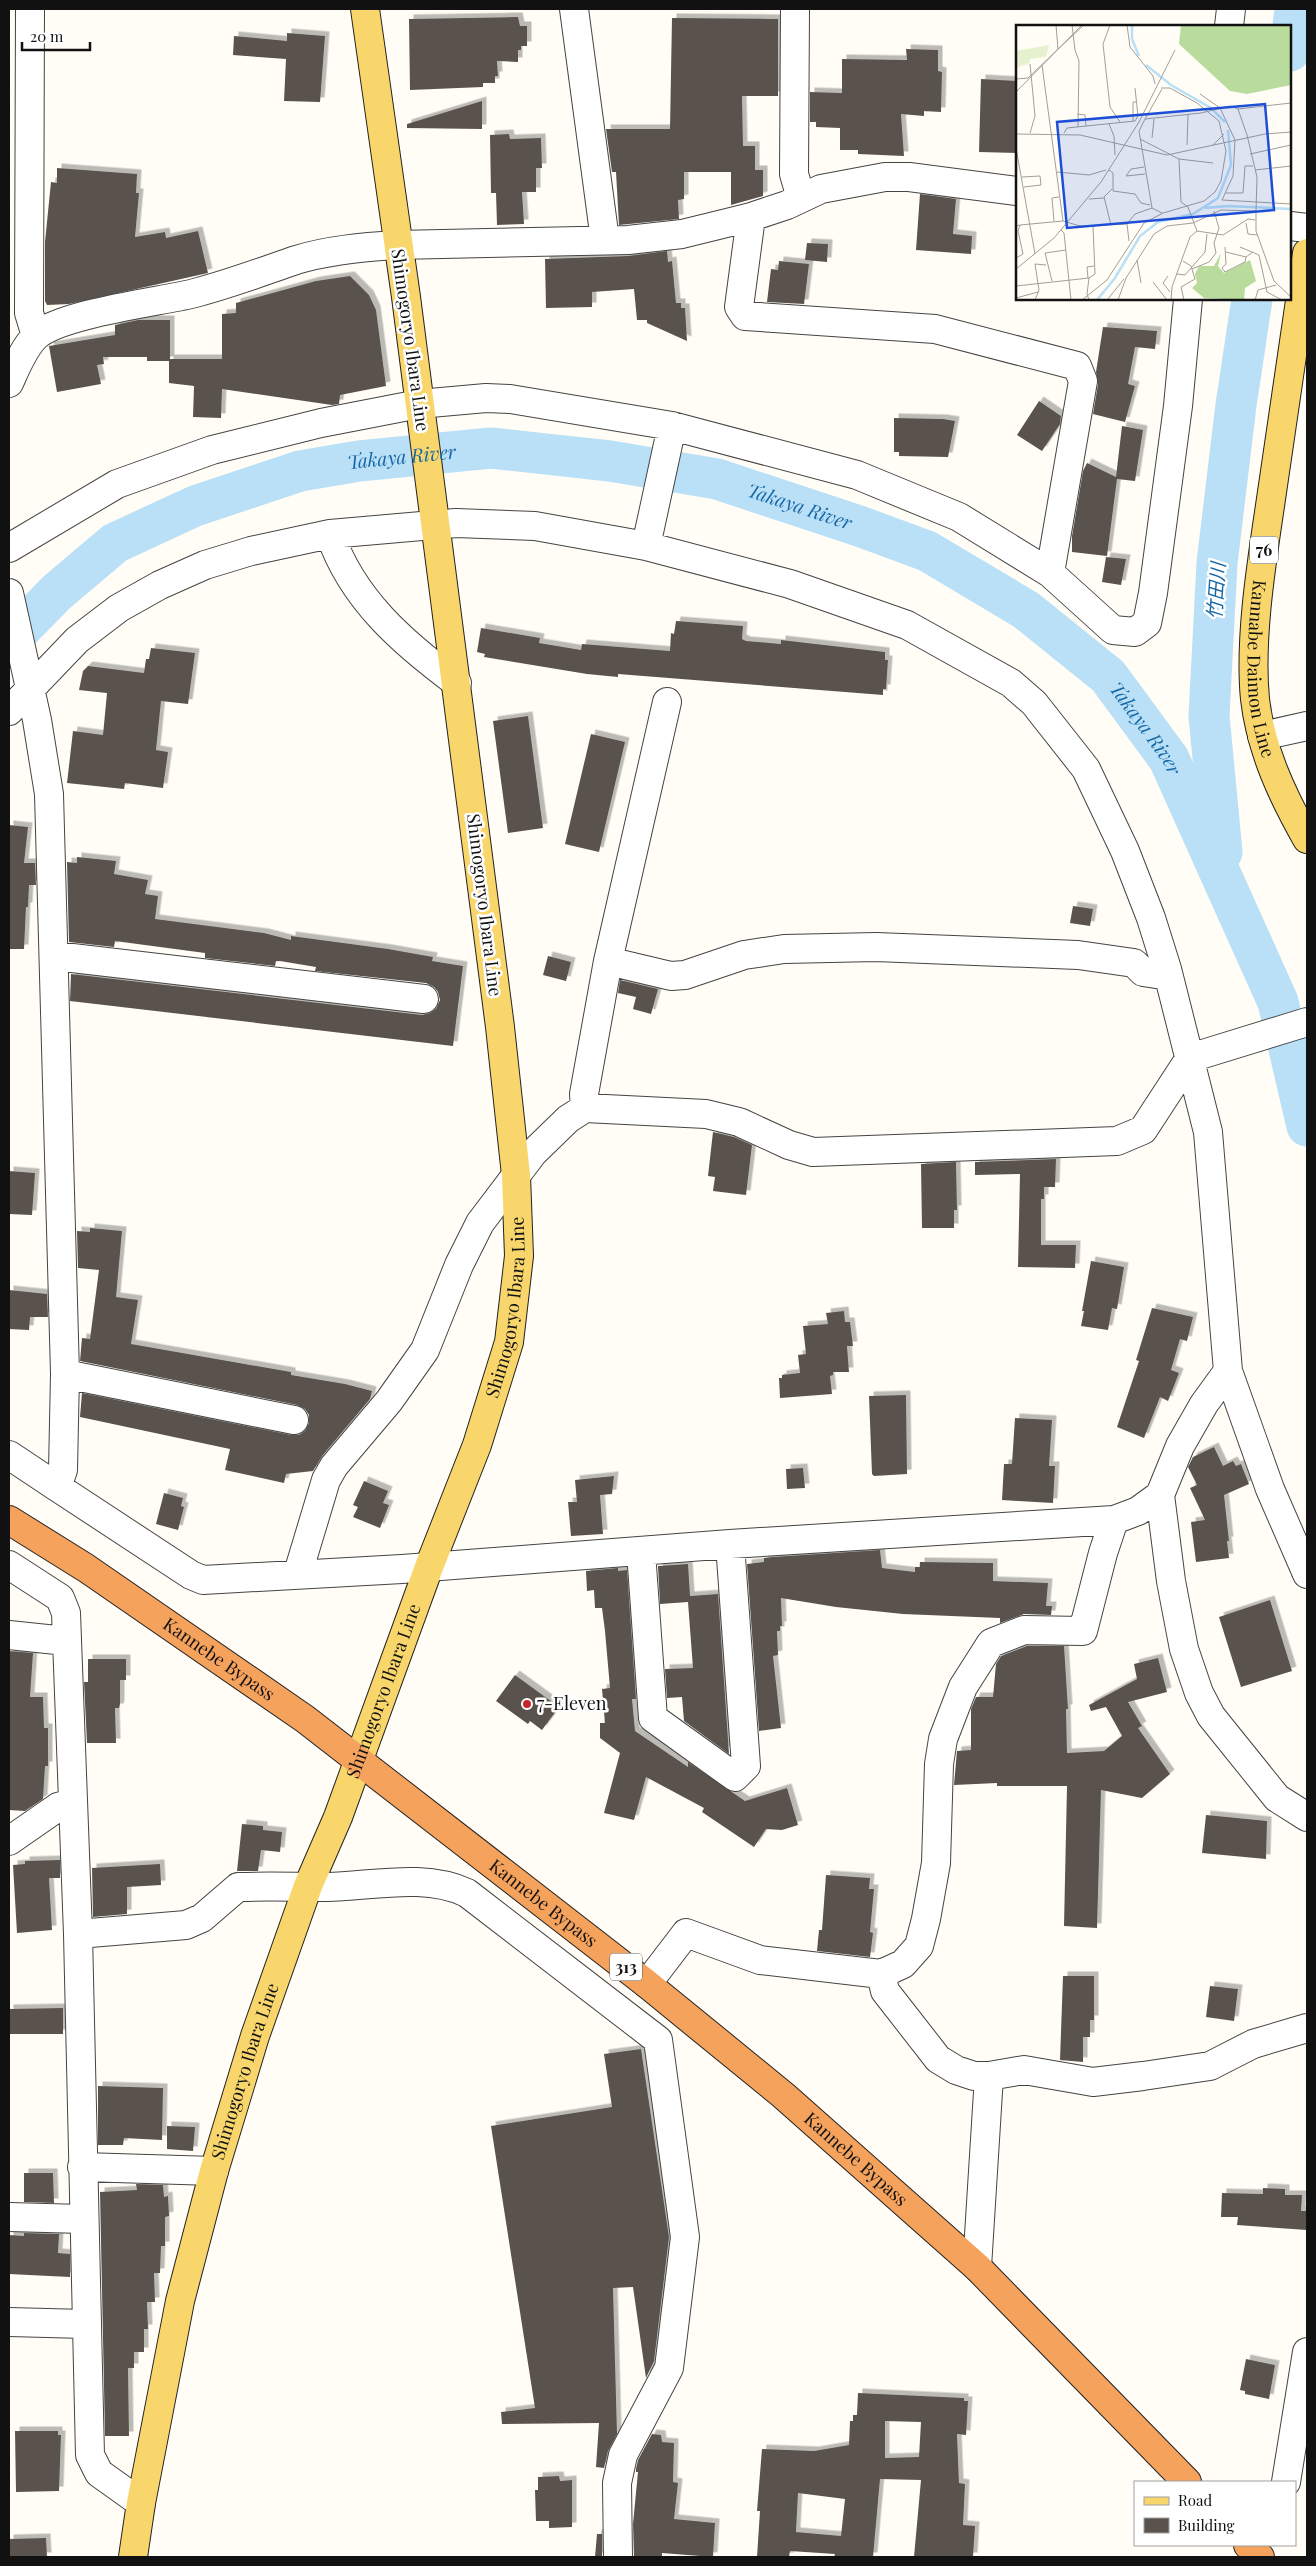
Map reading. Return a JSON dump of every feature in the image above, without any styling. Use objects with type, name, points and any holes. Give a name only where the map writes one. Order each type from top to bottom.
[{"type":"highway","name":"Kannebe Bypass","points":[[9,1520],[94,1573],[359,1759],[647,1984],[783,2095],[977,2266],[1186,2481]]},
{"type":"main road","name":"Shimogoryo Ibara Line","points":[[133,2557],[141,2503],[180,2301],[214,2171],[255,2036],[308,1886],[338,1817],[429,1567],[478,1445],[509,1342],[519,1256],[516,1175],[457,683],[365,9]]},
{"type":"main road","name":"Kannabe Daimon Line","points":[[1301,234],[1262,565],[1254,655],[1255,699],[1262,736],[1284,798],[1307,840]]},
{"type":"street","points":[[30,9],[29,313],[36,336]]},
{"type":"street","points":[[574,9],[605,240]]},
{"type":"street","points":[[795,9],[794,174],[801,198]]},
{"type":"street","points":[[1228,25],[1230,9]]},
{"type":"street","points":[[9,383],[19,361],[36,336],[62,323],[121,307],[191,294],[254,276],[298,260],[397,244],[628,240],[682,234],[751,217],[821,189],[885,177],[909,177],[1016,191]]},
{"type":"street","points":[[751,217],[738,307],[745,316],[935,329],[1078,366],[1083,381],[1050,573]]},
{"type":"street","points":[[9,548],[118,484],[204,453],[320,423],[486,398],[510,399],[671,430],[857,475],[959,517],[1050,573],[1112,630],[1135,632],[1147,623],[1176,416],[1188,300]]},
{"type":"street","points":[[648,538],[671,430]]},
{"type":"street","points":[[9,711],[29,684],[77,640],[119,608],[160,585],[205,565],[251,551],[330,534],[434,517],[648,538],[790,584],[906,625],[1011,683],[1034,703],[1086,769],[1125,851],[1151,918],[1193,1058],[1208,1132],[1228,1371],[1270,1489],[1307,1574]]},
{"type":"street","points":[[330,534],[339,561],[360,594],[394,632],[457,683]]},
{"type":"street","points":[[9,594],[29,684],[49,794],[55,956],[65,1374],[63,1470],[57,1487]]},
{"type":"street","points":[[585,1108],[584,1094],[608,961],[667,702]]},
{"type":"street","points":[[1262,736],[1307,726]]},
{"type":"street","points":[[608,961],[670,976],[685,975],[744,955],[784,949],[876,947],[1078,955],[1134,963],[1143,972],[1156,974],[1167,969]]},
{"type":"street","points":[[55,956],[424,999]]},
{"type":"street","points":[[298,1573],[326,1480],[334,1466],[389,1401],[425,1350],[458,1265],[480,1223],[533,1153],[568,1119],[585,1108],[706,1114],[739,1122],[789,1145],[813,1152],[1117,1141],[1143,1130],[1193,1058],[1307,1022]]},
{"type":"street","points":[[1228,1371],[1204,1404],[1180,1446],[1160,1495],[1171,1581],[1182,1639],[1199,1693],[1211,1716],[1277,1798],[1307,1817]]},
{"type":"street","points":[[65,1374],[294,1420]]},
{"type":"street","points":[[9,1455],[191,1575],[203,1580],[298,1573],[429,1567],[730,1544],[1114,1520],[1138,1512],[1160,1495]]},
{"type":"street","points":[[647,1984],[686,1933],[760,1960],[881,1974],[903,1964],[919,1946],[936,1863],[939,1764],[943,1739],[963,1688],[991,1643],[1024,1630],[1083,1631],[1103,1553],[1114,1520]]},
{"type":"street","points":[[641,1552],[653,1718],[735,1778],[746,1766],[730,1544]]},
{"type":"street","points":[[10,1568],[60,1598],[66,1613],[78,1934],[85,2324],[90,2455],[99,2473],[141,2503]]},
{"type":"street","points":[[9,1635],[66,1640]]},
{"type":"street","points":[[9,1841],[58,1806],[72,1803]]},
{"type":"street","points":[[78,1934],[186,1925],[202,1918],[238,1887],[429,1882],[452,1886],[467,1893],[557,1960],[658,2040],[685,2237],[669,2368],[623,2455],[617,2483],[618,2557]]},
{"type":"street","points":[[557,1960],[578,1930]]},
{"type":"street","points":[[881,1974],[885,1991],[938,2059],[956,2070],[974,2076],[989,2076],[1024,2070],[1093,2082],[1142,2076],[1210,2066],[1253,2044],[1307,2028]]},
{"type":"street","points":[[977,2266],[989,2076]]},
{"type":"street","points":[[82,2167],[214,2171]]},
{"type":"street","points":[[9,2217],[83,2219]]},
{"type":"street","points":[[9,2322],[85,2324]]},
{"type":"street","points":[[1286,2481],[1307,2352]]},
{"type":"building","points":[[518,17],[520,26],[527,26],[527,46],[521,46],[521,50],[518,50],[518,62],[497,61],[498,76],[495,76],[495,83],[483,83],[483,87],[410,90],[409,19]]},
{"type":"building","points":[[672,18],[778,19],[778,96],[742,96],[743,146],[755,146],[755,170],[763,170],[763,196],[731,205],[731,172],[684,172],[684,199],[678,200],[679,219],[619,225],[616,172],[612,172],[606,129],[670,129]]},
{"type":"building","points":[[287,33],[325,36],[320,102],[284,101],[286,59],[233,55],[234,36],[287,41]]},
{"type":"building","points":[[906,49],[938,50],[938,71],[942,72],[941,112],[924,111],[924,116],[901,114],[904,156],[858,154],[858,150],[840,150],[840,128],[816,127],[816,122],[810,122],[810,92],[842,93],[842,59],[907,60]]},
{"type":"building","points":[[981,79],[1016,81],[1016,153],[979,152]]},
{"type":"building","points":[[482,101],[482,129],[407,128],[407,124]]},
{"type":"building","points":[[509,134],[510,139],[541,138],[542,168],[536,168],[536,192],[522,192],[524,224],[497,225],[496,193],[491,193],[490,135]]},
{"type":"building","points":[[57,168],[137,174],[136,193],[139,193],[135,237],[165,232],[166,238],[198,231],[208,273],[69,304],[47,305],[45,301],[45,242],[51,182],[57,183]]},
{"type":"building","points":[[920,194],[956,199],[953,234],[972,236],[971,254],[916,250]]},
{"type":"building","points":[[807,243],[828,244],[827,262],[805,260]]},
{"type":"building","points":[[667,251],[668,262],[672,261],[676,303],[681,303],[681,308],[685,308],[687,341],[647,323],[647,320],[637,320],[634,289],[592,292],[592,307],[546,308],[545,259],[628,256]]},
{"type":"building","points":[[779,261],[809,264],[804,304],[767,302],[771,269],[778,270]]},
{"type":"building","points":[[350,276],[369,295],[376,310],[386,386],[340,395],[339,404],[332,405],[222,389],[221,418],[193,417],[194,386],[169,383],[169,361],[147,361],[147,357],[103,357],[104,364],[97,365],[101,384],[57,392],[49,346],[115,335],[115,325],[138,320],[170,320],[170,359],[222,359],[222,314],[236,313],[236,303],[316,281]]},
{"type":"building","points":[[1103,327],[1157,331],[1155,349],[1135,347],[1128,384],[1135,386],[1125,422],[1093,414],[1098,384],[1096,372]]},
{"type":"building","points":[[1039,401],[1061,416],[1060,424],[1042,451],[1017,435]]},
{"type":"building","points":[[894,418],[955,421],[948,457],[899,456],[899,452],[894,452]]},
{"type":"building","points":[[1122,426],[1143,430],[1135,481],[1117,479],[1107,556],[1072,552],[1072,536],[1083,471],[1087,463],[1116,477]]},
{"type":"building","points":[[1106,557],[1126,559],[1121,585],[1102,582]]},
{"type":"building","points":[[676,621],[743,626],[742,639],[746,641],[781,644],[781,640],[885,652],[885,660],[888,660],[886,689],[883,689],[883,695],[618,674],[618,677],[587,674],[484,657],[485,654],[477,652],[481,628],[540,638],[539,643],[581,650],[582,644],[670,651],[671,633],[674,634]]},
{"type":"building","points":[[151,648],[195,653],[188,704],[161,701],[156,750],[168,752],[163,788],[125,783],[124,789],[67,783],[73,731],[103,735],[107,693],[79,690],[83,671],[88,666],[144,673],[146,659],[149,659]]},
{"type":"building","points":[[528,716],[543,828],[508,833],[493,721]]},
{"type":"building","points":[[591,734],[625,742],[599,852],[565,844]]},
{"type":"building","points":[[9,825],[28,827],[24,863],[35,863],[36,885],[29,885],[24,949],[9,949]]},
{"type":"building","points":[[77,857],[116,861],[114,874],[148,880],[145,894],[158,896],[155,919],[264,933],[291,940],[291,936],[388,949],[433,957],[432,961],[463,966],[453,1046],[70,1001],[71,974],[422,1015],[436,1009],[440,1000],[438,992],[434,987],[426,983],[315,971],[316,967],[280,961],[276,961],[275,966],[205,958],[205,953],[115,941],[114,947],[69,942],[67,862],[77,863]]},
{"type":"building","points":[[1073,906],[1093,909],[1090,926],[1070,923]]},
{"type":"building","points":[[548,956],[571,962],[566,981],[543,975]]},
{"type":"building","points":[[620,980],[658,989],[651,1014],[633,1009],[636,997],[618,993]]},
{"type":"building","points":[[713,1132],[734,1137],[752,1145],[746,1195],[713,1191],[715,1177],[708,1176]]},
{"type":"building","points":[[1056,1159],[1055,1187],[1044,1187],[1044,1199],[1041,1199],[1041,1245],[1076,1245],[1075,1268],[1018,1267],[1020,1174],[975,1175],[975,1162]]},
{"type":"building","points":[[956,1162],[957,1210],[954,1210],[954,1228],[922,1228],[921,1164]]},
{"type":"building","points":[[9,1171],[35,1173],[32,1215],[9,1214]]},
{"type":"building","points":[[90,1228],[122,1231],[116,1297],[138,1300],[131,1344],[291,1372],[291,1375],[345,1384],[372,1391],[370,1399],[322,1456],[313,1471],[286,1474],[284,1483],[225,1470],[230,1449],[80,1417],[82,1393],[291,1435],[299,1435],[305,1431],[309,1423],[309,1415],[305,1409],[297,1405],[80,1361],[82,1338],[90,1339],[99,1270],[78,1268],[77,1231],[90,1232]]},
{"type":"building","points":[[1091,1261],[1124,1267],[1117,1309],[1112,1308],[1108,1330],[1081,1326]]},
{"type":"building","points":[[9,1290],[47,1294],[48,1317],[30,1317],[29,1330],[9,1329]]},
{"type":"building","points":[[1152,1308],[1193,1317],[1187,1341],[1180,1339],[1171,1370],[1179,1373],[1168,1401],[1160,1397],[1144,1438],[1117,1427],[1139,1361],[1136,1360]]},
{"type":"building","points":[[844,1311],[845,1322],[850,1322],[853,1346],[847,1346],[849,1372],[833,1372],[833,1375],[830,1376],[832,1394],[780,1398],[779,1378],[782,1378],[782,1375],[800,1373],[798,1355],[806,1354],[803,1326],[828,1324],[826,1313]]},
{"type":"building","points":[[906,1395],[907,1474],[874,1476],[872,1474],[869,1396]]},
{"type":"building","points":[[1015,1418],[1052,1420],[1049,1466],[1055,1466],[1053,1503],[1002,1500],[1004,1464],[1012,1464]]},
{"type":"building","points":[[1214,1447],[1223,1466],[1233,1461],[1236,1466],[1241,1464],[1249,1484],[1224,1495],[1229,1558],[1196,1562],[1191,1522],[1205,1520],[1190,1488],[1197,1485],[1188,1467],[1193,1457]]},
{"type":"building","points":[[803,1468],[805,1488],[787,1489],[786,1469]]},
{"type":"building","points":[[614,1476],[612,1494],[600,1495],[603,1534],[571,1536],[568,1502],[577,1502],[575,1480]]},
{"type":"building","points":[[364,1481],[388,1491],[383,1503],[389,1505],[380,1528],[353,1517],[358,1507],[353,1505]]},
{"type":"building","points":[[164,1493],[183,1498],[181,1506],[184,1507],[178,1530],[156,1524]]},
{"type":"building","points":[[880,1550],[882,1568],[915,1572],[915,1567],[920,1567],[920,1562],[993,1563],[993,1581],[1048,1583],[1046,1606],[1052,1606],[1051,1615],[1024,1614],[1000,1623],[1000,1618],[903,1614],[836,1607],[781,1598],[782,1626],[780,1626],[780,1631],[777,1631],[778,1655],[773,1656],[781,1728],[759,1731],[747,1564],[764,1562],[764,1558],[773,1557]]},
{"type":"building","points":[[688,1564],[690,1596],[718,1594],[729,1754],[684,1721],[682,1697],[667,1698],[665,1669],[693,1668],[688,1602],[660,1604],[658,1566]]},
{"type":"building","points":[[618,1568],[618,1571],[627,1570],[636,1699],[632,1699],[635,1731],[688,1767],[688,1762],[745,1801],[787,1788],[798,1825],[782,1830],[766,1829],[754,1847],[702,1812],[704,1808],[646,1777],[634,1820],[604,1813],[620,1753],[600,1738],[600,1723],[605,1723],[602,1689],[610,1688],[602,1608],[595,1608],[594,1590],[587,1591],[586,1571]]},
{"type":"building","points":[[1270,1600],[1292,1671],[1241,1687],[1219,1617]]},
{"type":"building","points":[[1027,1646],[1064,1646],[1068,1709],[1066,1709],[1067,1753],[1104,1751],[1122,1736],[1106,1707],[1091,1711],[1089,1705],[1137,1679],[1134,1664],[1158,1658],[1167,1692],[1128,1702],[1142,1726],[1138,1728],[1170,1774],[1142,1798],[1101,1790],[1097,1928],[1064,1926],[1067,1786],[997,1786],[997,1783],[954,1785],[957,1751],[971,1750],[971,1709],[976,1697],[993,1697],[996,1664],[1001,1656]]},
{"type":"building","points":[[9,1651],[33,1653],[30,1697],[43,1697],[44,1728],[48,1728],[48,1766],[45,1766],[43,1799],[25,1811],[9,1810]]},
{"type":"building","points":[[88,1659],[126,1659],[126,1680],[120,1680],[120,1704],[119,1708],[115,1708],[116,1743],[87,1743],[84,1682],[88,1682]]},
{"type":"building","name":"7-Eleven","points":[[515,1675],[559,1707],[542,1730],[530,1721],[528,1724],[496,1701]]},
{"type":"building","points":[[1206,1815],[1267,1821],[1266,1859],[1202,1853]]},
{"type":"building","points":[[242,1824],[263,1826],[263,1830],[282,1832],[280,1852],[261,1850],[258,1871],[237,1871]]},
{"type":"building","points":[[60,1860],[60,1878],[49,1878],[52,1930],[17,1933],[13,1865],[25,1864],[25,1861]]},
{"type":"building","points":[[160,1864],[161,1885],[127,1887],[127,1914],[93,1917],[92,1868]]},
{"type":"building","points":[[826,1875],[870,1878],[869,1889],[874,1889],[870,1932],[873,1933],[870,1957],[817,1951],[819,1930],[822,1930]]},
{"type":"building","points":[[1063,1976],[1094,1976],[1094,2020],[1090,2020],[1090,2037],[1083,2037],[1083,2062],[1060,2060]]},
{"type":"building","points":[[1210,1986],[1238,1989],[1234,2021],[1206,2017]]},
{"type":"building","points":[[63,2008],[63,2034],[9,2034],[9,2009]]},
{"type":"building","points":[[641,2049],[669,2237],[654,2361],[646,2378],[633,2287],[613,2288],[617,2434],[608,2451],[604,2468],[596,2467],[599,2423],[502,2424],[501,2412],[535,2408],[491,2126],[612,2107],[604,2054]]},
{"type":"building","points":[[98,2086],[163,2088],[162,2140],[124,2138],[123,2145],[98,2145]]},
{"type":"building","points":[[167,2126],[195,2127],[193,2151],[167,2149]]},
{"type":"building","points":[[24,2173],[53,2173],[54,2203],[24,2202]]},
{"type":"building","points":[[136,2184],[163,2185],[164,2197],[168,2196],[169,2216],[165,2217],[165,2246],[161,2246],[160,2273],[154,2273],[155,2302],[147,2302],[148,2329],[144,2329],[144,2352],[134,2352],[134,2368],[128,2368],[129,2436],[105,2436],[100,2192],[137,2190]]},
{"type":"building","points":[[1263,2188],[1285,2189],[1285,2195],[1302,2195],[1301,2211],[1307,2211],[1307,2230],[1237,2225],[1238,2217],[1221,2217],[1222,2193],[1263,2194]]},
{"type":"building","points":[[24,2233],[59,2234],[58,2253],[70,2254],[70,2277],[9,2274],[9,2235],[24,2236]]},
{"type":"building","points":[[1246,2359],[1275,2365],[1269,2399],[1245,2394],[1245,2391],[1240,2390]]},
{"type":"building","points":[[858,2393],[964,2398],[964,2401],[968,2401],[966,2435],[957,2434],[959,2483],[965,2484],[963,2525],[975,2526],[973,2557],[914,2557],[921,2480],[880,2479],[873,2557],[834,2557],[835,2554],[790,2551],[789,2557],[757,2557],[760,2511],[757,2511],[762,2449],[814,2451],[849,2445],[850,2421],[853,2421],[853,2415],[857,2415]],"holes":[[[885,2421],[921,2422],[919,2457],[885,2458]],[[798,2493],[845,2499],[841,2536],[796,2532]]]},
{"type":"building","points":[[15,2431],[58,2431],[58,2435],[61,2435],[59,2491],[16,2492]]},
{"type":"building","points":[[652,2434],[661,2435],[662,2442],[674,2443],[673,2482],[678,2483],[674,2519],[715,2523],[713,2557],[662,2553],[662,2557],[634,2557],[633,2524],[638,2472],[636,2472],[636,2469],[638,2460]]},
{"type":"building","points":[[559,2476],[560,2481],[572,2480],[572,2527],[549,2528],[549,2521],[536,2521],[535,2490],[538,2490],[538,2477]]},
{"type":"building","points":[[597,2534],[602,2534],[602,2557],[595,2557]]},
{"type":"building","points":[[46,2538],[47,2557],[9,2557],[9,2539]]},
{"type":"waterway","name":"竹田川","points":[[1291,43],[1295,9]]},
{"type":"waterway","name":"竹田川","points":[[1222,852],[1209,716],[1217,563],[1236,405],[1252,300]]},
{"type":"waterway","name":"Takaya River","points":[[9,641],[57,592],[115,543],[195,506],[300,471],[359,461],[491,448],[610,461],[717,479],[859,526],[927,551],[1026,610],[1108,676],[1169,759],[1278,1002],[1307,1126]]},
{"type":"place","name":"7-Eleven","points":[[527,1704]]}]
